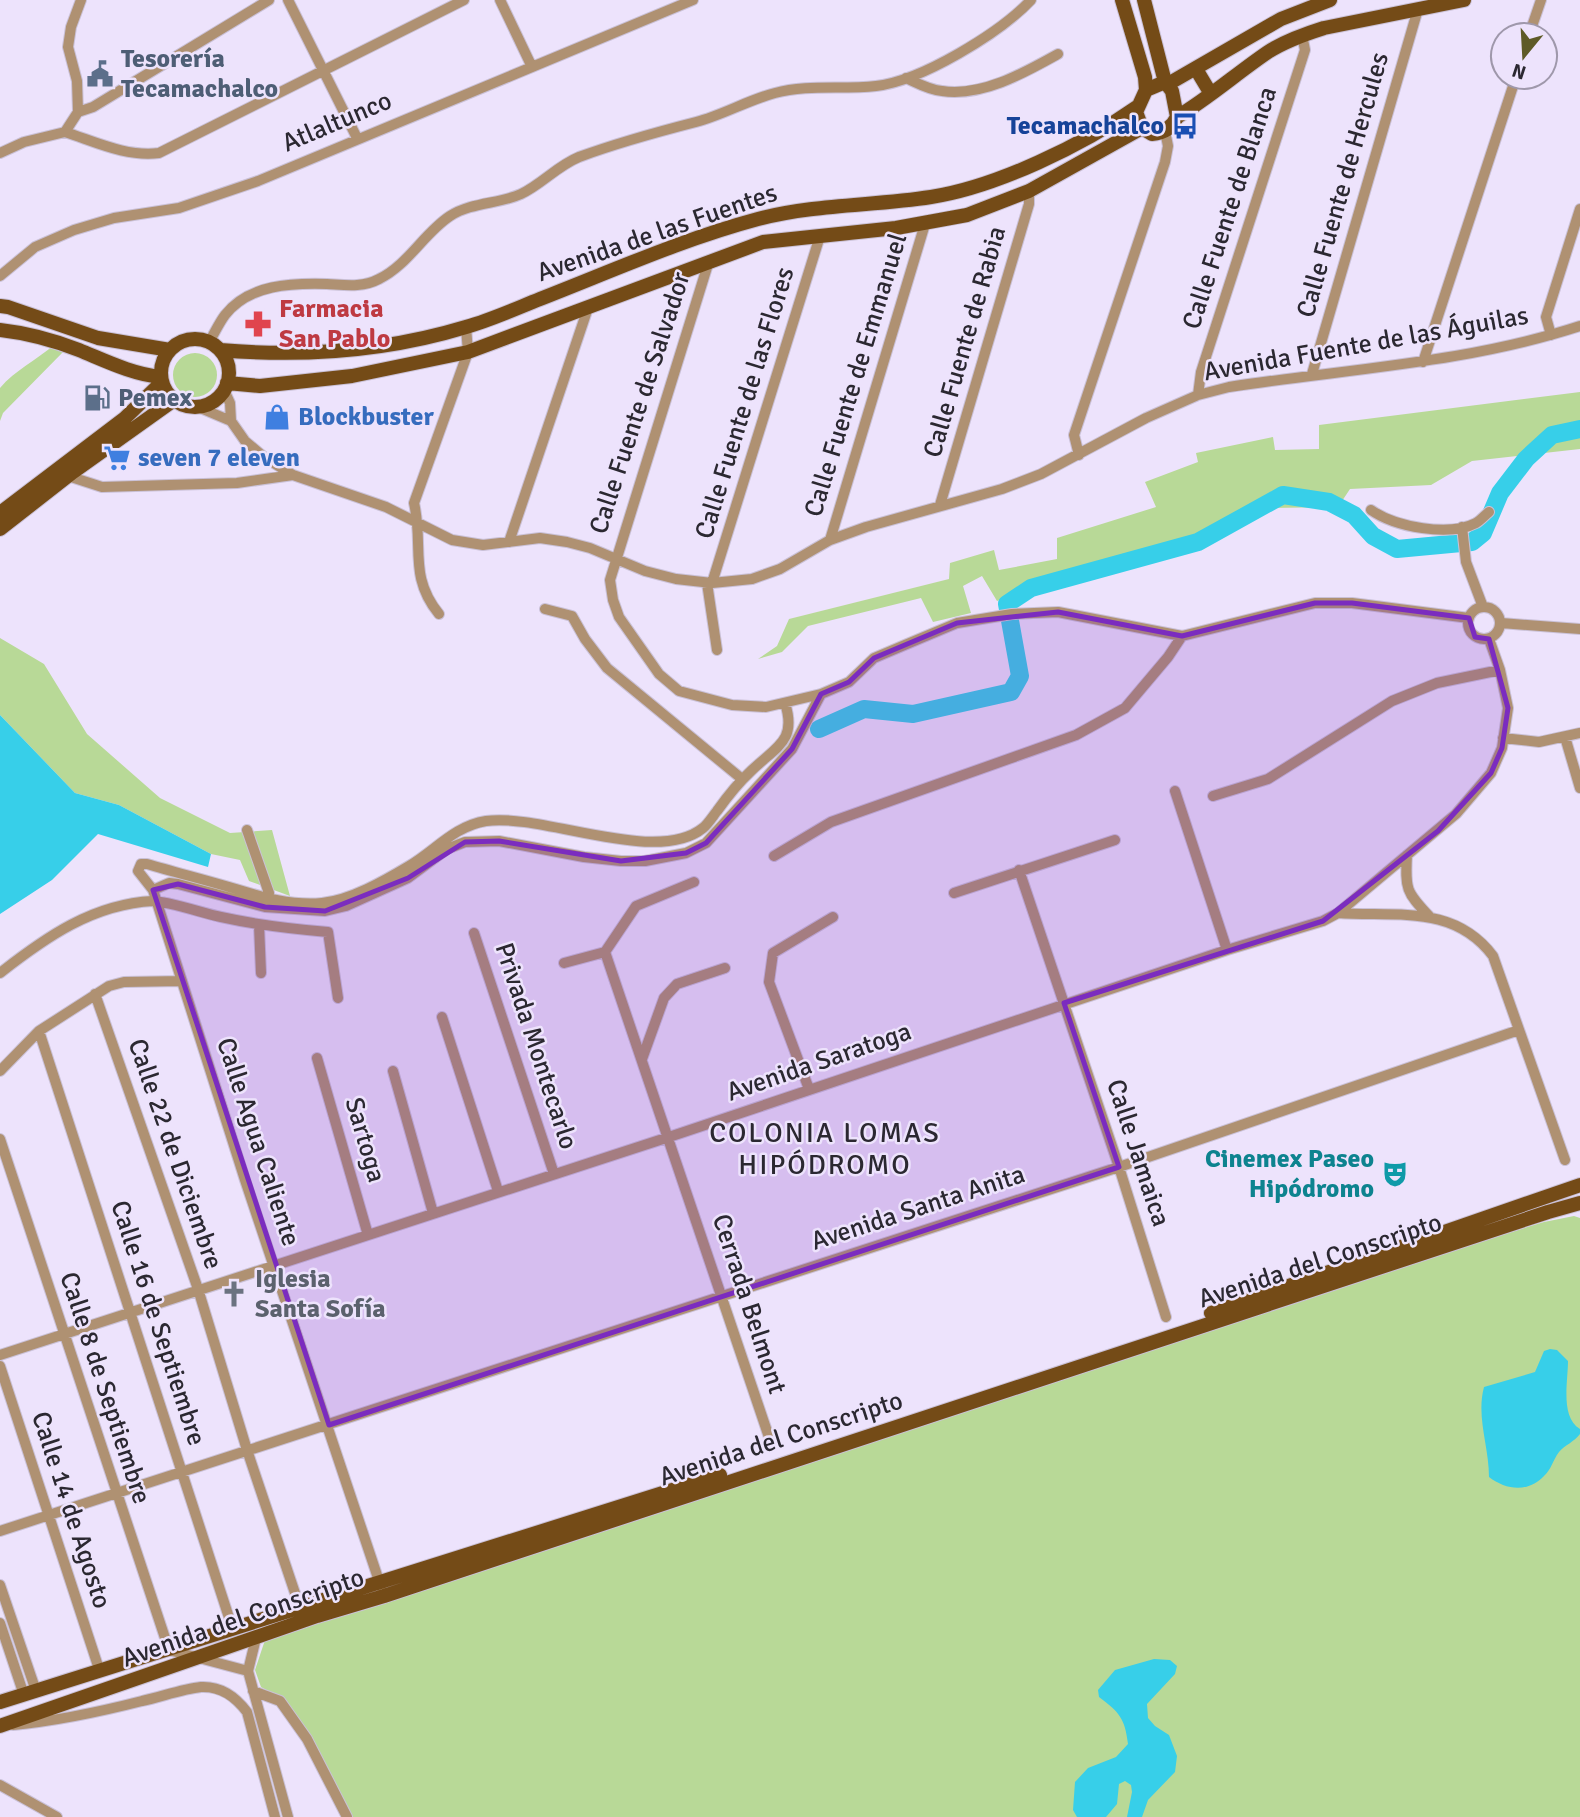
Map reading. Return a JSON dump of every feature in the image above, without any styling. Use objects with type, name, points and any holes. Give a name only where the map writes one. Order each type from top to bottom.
[{"type":"main road","points":[[1122,0],[1146,90],[1137,107],[1137,116],[1142,128],[1152,134],[1171,127],[1177,117],[1270,51],[1303,35],[1324,28],[1464,0]]},
{"type":"main road","points":[[1144,0],[1177,117]]},
{"type":"main road","points":[[1146,90],[1196,69],[1281,19],[1330,0]]},
{"type":"main road","points":[[1196,69],[1212,94]]},
{"type":"main road","name":"Avenida de las Fuentes","points":[[214,346],[283,353],[376,347],[466,327],[661,252],[746,223],[802,210],[947,194],[988,183],[1048,158],[1137,107]]},
{"type":"main road","name":"Avenida de las Fuentes","points":[[226,386],[260,386],[352,376],[468,352],[763,242],[896,228],[967,215],[1029,191],[1142,128]]},
{"type":"main road","points":[[890,202],[886,219],[896,228]]},
{"type":"main road","points":[[871,203],[880,219],[875,230]]},
{"type":"main road","points":[[0,306],[98,338],[170,350]]},
{"type":"main road","points":[[0,330],[50,340],[129,370],[162,379]]},
{"type":"main road","points":[[201,340],[214,346],[227,362],[226,386],[217,398],[198,407],[174,400],[162,379],[163,363],[170,350],[184,341],[201,340]]},
{"type":"main road","points":[[0,513],[125,418],[162,379]]},
{"type":"main road","points":[[0,529],[174,400]]},
{"type":"main road","name":"Avenida del Conscripto","points":[[0,1726],[256,1638],[382,1589],[1183,1322],[1580,1185]]},
{"type":"main road","points":[[1564,1191],[1579,1204]]},
{"type":"main road","name":"Avenida del Conscripto","points":[[0,1702],[300,1608],[382,1589],[1534,1216],[1579,1204]]},
{"type":"street","points":[[65,132],[78,112],[77,81],[68,47],[71,27],[81,0]]},
{"type":"street","points":[[78,112],[93,107],[269,0]]},
{"type":"street","points":[[288,0],[357,138]]},
{"type":"street","points":[[0,153],[24,142],[65,132],[125,152],[159,153],[464,0]]},
{"type":"street","points":[[500,0],[532,66]]},
{"type":"street","name":"Atlaltunco","points":[[0,276],[35,247],[74,230],[114,218],[179,208],[258,181],[693,0]]},
{"type":"street","points":[[214,346],[223,317],[245,297],[280,286],[348,286],[379,279],[451,215],[518,195],[583,156],[659,130],[696,122],[777,92],[822,87],[879,86],[906,78],[985,39],[1019,13],[1031,0]]},
{"type":"street","points":[[1534,21],[1541,0]]},
{"type":"street","name":"Calle Fuente de Hercules","points":[[1312,374],[1418,9]]},
{"type":"street","name":"Calle Fuente de Blanca","points":[[1198,395],[1201,372],[1305,50],[1303,35]]},
{"type":"street","points":[[906,78],[925,87],[958,92],[989,86],[1028,71],[1058,54]]},
{"type":"street","points":[[1423,362],[1511,91]]},
{"type":"street","points":[[1079,455],[1074,435],[1165,162],[1168,146],[1165,131]]},
{"type":"street","name":"Calle Fuente de Rabia","points":[[940,505],[1029,204],[1029,191]]},
{"type":"street","points":[[1551,335],[1546,317],[1580,209]]},
{"type":"street","name":"Calle Fuente de Emmanuel","points":[[830,540],[925,224]]},
{"type":"street","name":"Calle Fuente de las Flores","points":[[710,583],[820,236]]},
{"type":"street","name":"Calle Fuente de Salvador","points":[[709,261],[610,580],[613,600],[620,618],[659,674],[679,691],[721,703],[766,707],[785,703],[821,694],[849,682],[874,658],[957,624],[1008,615],[1058,612],[1182,636]]},
{"type":"street","points":[[509,542],[588,308]]},
{"type":"street","name":"Avenida Fuente de las Águilas","points":[[226,386],[231,421],[244,440],[264,457],[293,475],[357,496],[452,540],[483,545],[540,538],[567,542],[645,571],[676,579],[710,583],[752,579],[780,569],[830,540],[940,505],[1002,489],[1041,474],[1146,418],[1198,395],[1229,387],[1312,374],[1423,362],[1496,350],[1580,326]]},
{"type":"street","points":[[439,614],[428,600],[420,580],[419,523],[414,503],[468,352],[466,327]]},
{"type":"street","name":"Avenida Fuente de las Águilas","points":[[198,407],[231,421]]},
{"type":"street","points":[[68,476],[102,487],[115,487],[237,483],[293,475]]},
{"type":"street","points":[[1371,510],[1382,518],[1407,527],[1463,538]]},
{"type":"street","points":[[1483,607],[1466,562],[1463,538],[1489,512]]},
{"type":"street","points":[[710,583],[717,650]]},
{"type":"street","points":[[774,856],[831,821],[1076,735],[1125,708],[1182,636],[1315,603],[1352,603],[1469,618]]},
{"type":"street","points":[[1483,607],[1493,609],[1501,623],[1497,633],[1489,639],[1475,636],[1468,625],[1469,618],[1477,608],[1483,607]]},
{"type":"street","points":[[545,609],[572,616],[584,639],[607,668],[742,779]]},
{"type":"street","points":[[1501,623],[1580,629]]},
{"type":"street","points":[[1338,913],[1438,831],[1474,796],[1491,773],[1503,738],[1508,708],[1500,670],[1489,639]]},
{"type":"street","points":[[1213,796],[1268,779],[1392,701],[1437,683],[1500,670]]},
{"type":"street","points":[[0,973],[33,947],[83,918],[154,896],[169,883],[325,912],[346,906],[408,878],[447,849],[465,842],[499,841],[584,857],[645,861],[686,853],[706,843],[792,749],[821,694]]},
{"type":"street","points":[[266,903],[322,903],[345,898],[410,866],[469,824],[489,821],[516,822],[650,842],[675,841],[703,828],[742,779],[783,740],[788,732],[790,718],[785,703]]},
{"type":"street","points":[[1503,738],[1539,741],[1580,733]]},
{"type":"street","points":[[1564,737],[1580,788]]},
{"type":"street","points":[[1175,791],[1227,950]]},
{"type":"street","points":[[729,795],[741,806]]},
{"type":"street","points":[[247,830],[269,893],[266,903]]},
{"type":"street","points":[[584,857],[585,833]]},
{"type":"street","points":[[954,893],[1115,840]]},
{"type":"street","points":[[1407,855],[1407,885],[1410,896],[1429,916]]},
{"type":"street","name":"Calle Agua Caliente","points":[[266,903],[193,877],[141,864],[138,871],[154,896],[382,1589]]},
{"type":"street","name":"Calle Jamaica","points":[[1019,870],[1119,1167],[1166,1317]]},
{"type":"street","points":[[564,963],[606,952],[636,906],[694,882]]},
{"type":"street","points":[[154,896],[259,925],[328,932],[338,998]]},
{"type":"street","points":[[1338,913],[1429,916],[1448,920],[1468,930],[1483,942],[1493,956],[1565,1160]]},
{"type":"street","name":"Avenida Saratoga","points":[[0,1355],[669,1137],[1064,1003],[1323,921],[1338,913]]},
{"type":"street","points":[[809,1089],[769,982],[774,953],[833,917]]},
{"type":"street","points":[[259,925],[261,973]]},
{"type":"street","name":"Privada Montecarlo","points":[[474,933],[554,1174]]},
{"type":"street","name":"Cerrada Belmont","points":[[606,952],[772,1446]]},
{"type":"street","points":[[642,1059],[664,998],[677,984],[725,968]]},
{"type":"street","points":[[0,1071],[39,1031],[109,986],[124,982],[182,981]]},
{"type":"street","name":"Calle 22 de Diciembre","points":[[95,994],[198,1290],[247,1450],[300,1608]]},
{"type":"street","points":[[442,1017],[498,1191]]},
{"type":"street","name":"Avenida Santa Anita","points":[[0,1531],[1119,1167],[1519,1030]]},
{"type":"street","name":"Calle 16 de Septiembre","points":[[39,1031],[233,1630]]},
{"type":"street","name":"Sartoga","points":[[317,1058],[368,1234]]},
{"type":"street","points":[[393,1071],[433,1213]]},
{"type":"street","name":"Calle 8 de Septiembre","points":[[0,1139],[169,1650]]},
{"type":"street","name":"Calle 14 de Agosto","points":[[0,1366],[99,1669]]},
{"type":"street","points":[[0,1585],[30,1693]]},
{"type":"street","points":[[0,1623],[30,1693]]},
{"type":"street","points":[[256,1638],[248,1671],[288,1817]]},
{"type":"street","points":[[169,1650],[248,1671]]},
{"type":"street","points":[[0,1726],[51,1722],[202,1687],[222,1690],[236,1698],[247,1712],[275,1817]]},
{"type":"street","points":[[253,1691],[280,1701],[307,1739],[347,1817]]},
{"type":"street","points":[[0,1785],[57,1817]]},
{"type":"highlighted area","points":[[1315,603],[1352,603],[1469,618],[1475,637],[1489,639],[1508,708],[1502,748],[1491,773],[1438,831],[1323,921],[1064,1003],[1119,1167],[329,1425],[153,890],[178,884],[265,907],[325,911],[408,878],[465,842],[499,841],[621,861],[686,853],[706,843],[792,749],[821,694],[849,682],[874,658],[957,623],[1058,612],[1182,636]]},
{"type":"green space","points":[[55,344],[65,350],[3,413],[0,421],[0,388]]},
{"type":"green space","points":[[195,353],[210,360],[217,375],[210,390],[195,397],[180,390],[173,375],[180,360]]},
{"type":"green space","points":[[1580,392],[1580,449],[1472,461],[1431,485],[1350,489],[1338,507],[1263,508],[1198,545],[1060,578],[997,601],[982,576],[963,586],[971,613],[933,622],[921,598],[808,626],[782,652],[758,659],[777,646],[789,619],[949,579],[950,563],[994,550],[999,570],[1057,559],[1057,538],[1156,507],[1145,482],[1198,462],[1196,453],[1273,437],[1275,450],[1319,449],[1319,425]]},
{"type":"green space","points":[[0,638],[44,664],[87,734],[160,798],[230,833],[272,830],[290,896],[249,881],[240,860],[211,854],[119,805],[75,793],[0,715]]},
{"type":"green space","points":[[1574,1216],[1580,1218],[1580,1817],[353,1817],[282,1699],[261,1687],[255,1670],[265,1640],[1423,1259],[1544,1222]]},
{"type":"water","points":[[0,715],[75,793],[119,805],[211,854],[208,867],[98,834],[52,880],[0,914]]},
{"type":"water","points":[[1557,1350],[1568,1361],[1567,1408],[1580,1429],[1580,1434],[1559,1452],[1548,1471],[1538,1481],[1517,1488],[1503,1485],[1489,1477],[1481,1409],[1484,1387],[1535,1372],[1544,1351]]},
{"type":"water","points":[[1154,1659],[1170,1660],[1177,1666],[1175,1674],[1147,1704],[1148,1718],[1169,1735],[1177,1756],[1175,1772],[1148,1800],[1142,1817],[1127,1817],[1132,1792],[1131,1785],[1125,1781],[1119,1784],[1117,1804],[1106,1817],[1077,1817],[1073,1810],[1075,1782],[1088,1768],[1116,1757],[1128,1744],[1120,1716],[1099,1697],[1098,1690],[1115,1670]]},
{"type":"waterway","points":[[819,729],[864,709],[913,714],[1011,692],[1020,676],[1007,604],[1031,588],[1198,542],[1283,495],[1329,502],[1354,515],[1373,536],[1397,549],[1472,542],[1483,533],[1500,493],[1526,459],[1552,435],[1580,429]]},
{"type":"place","name":"Tesorería Tecamachalco","points":[[100,74]]},
{"type":"place","name":"Tecamachalco","points":[[1185,126]]},
{"type":"place","name":"Farmacia San Pablo","points":[[258,324]]},
{"type":"place","name":"Pemex","points":[[97,398]]},
{"type":"place","name":"Blockbuster","points":[[277,417]]},
{"type":"place","name":"seven 7 eleven","points":[[117,458]]},
{"type":"place","name":"Cinemex Paseo Hipódromo","points":[[1395,1174]]},
{"type":"place","name":"Iglesia Santa Sofía","points":[[234,1294]]},
{"type":"district","name":"COLONIA LOMAS HIPÓDROMO","points":[[825,1149]]}]
